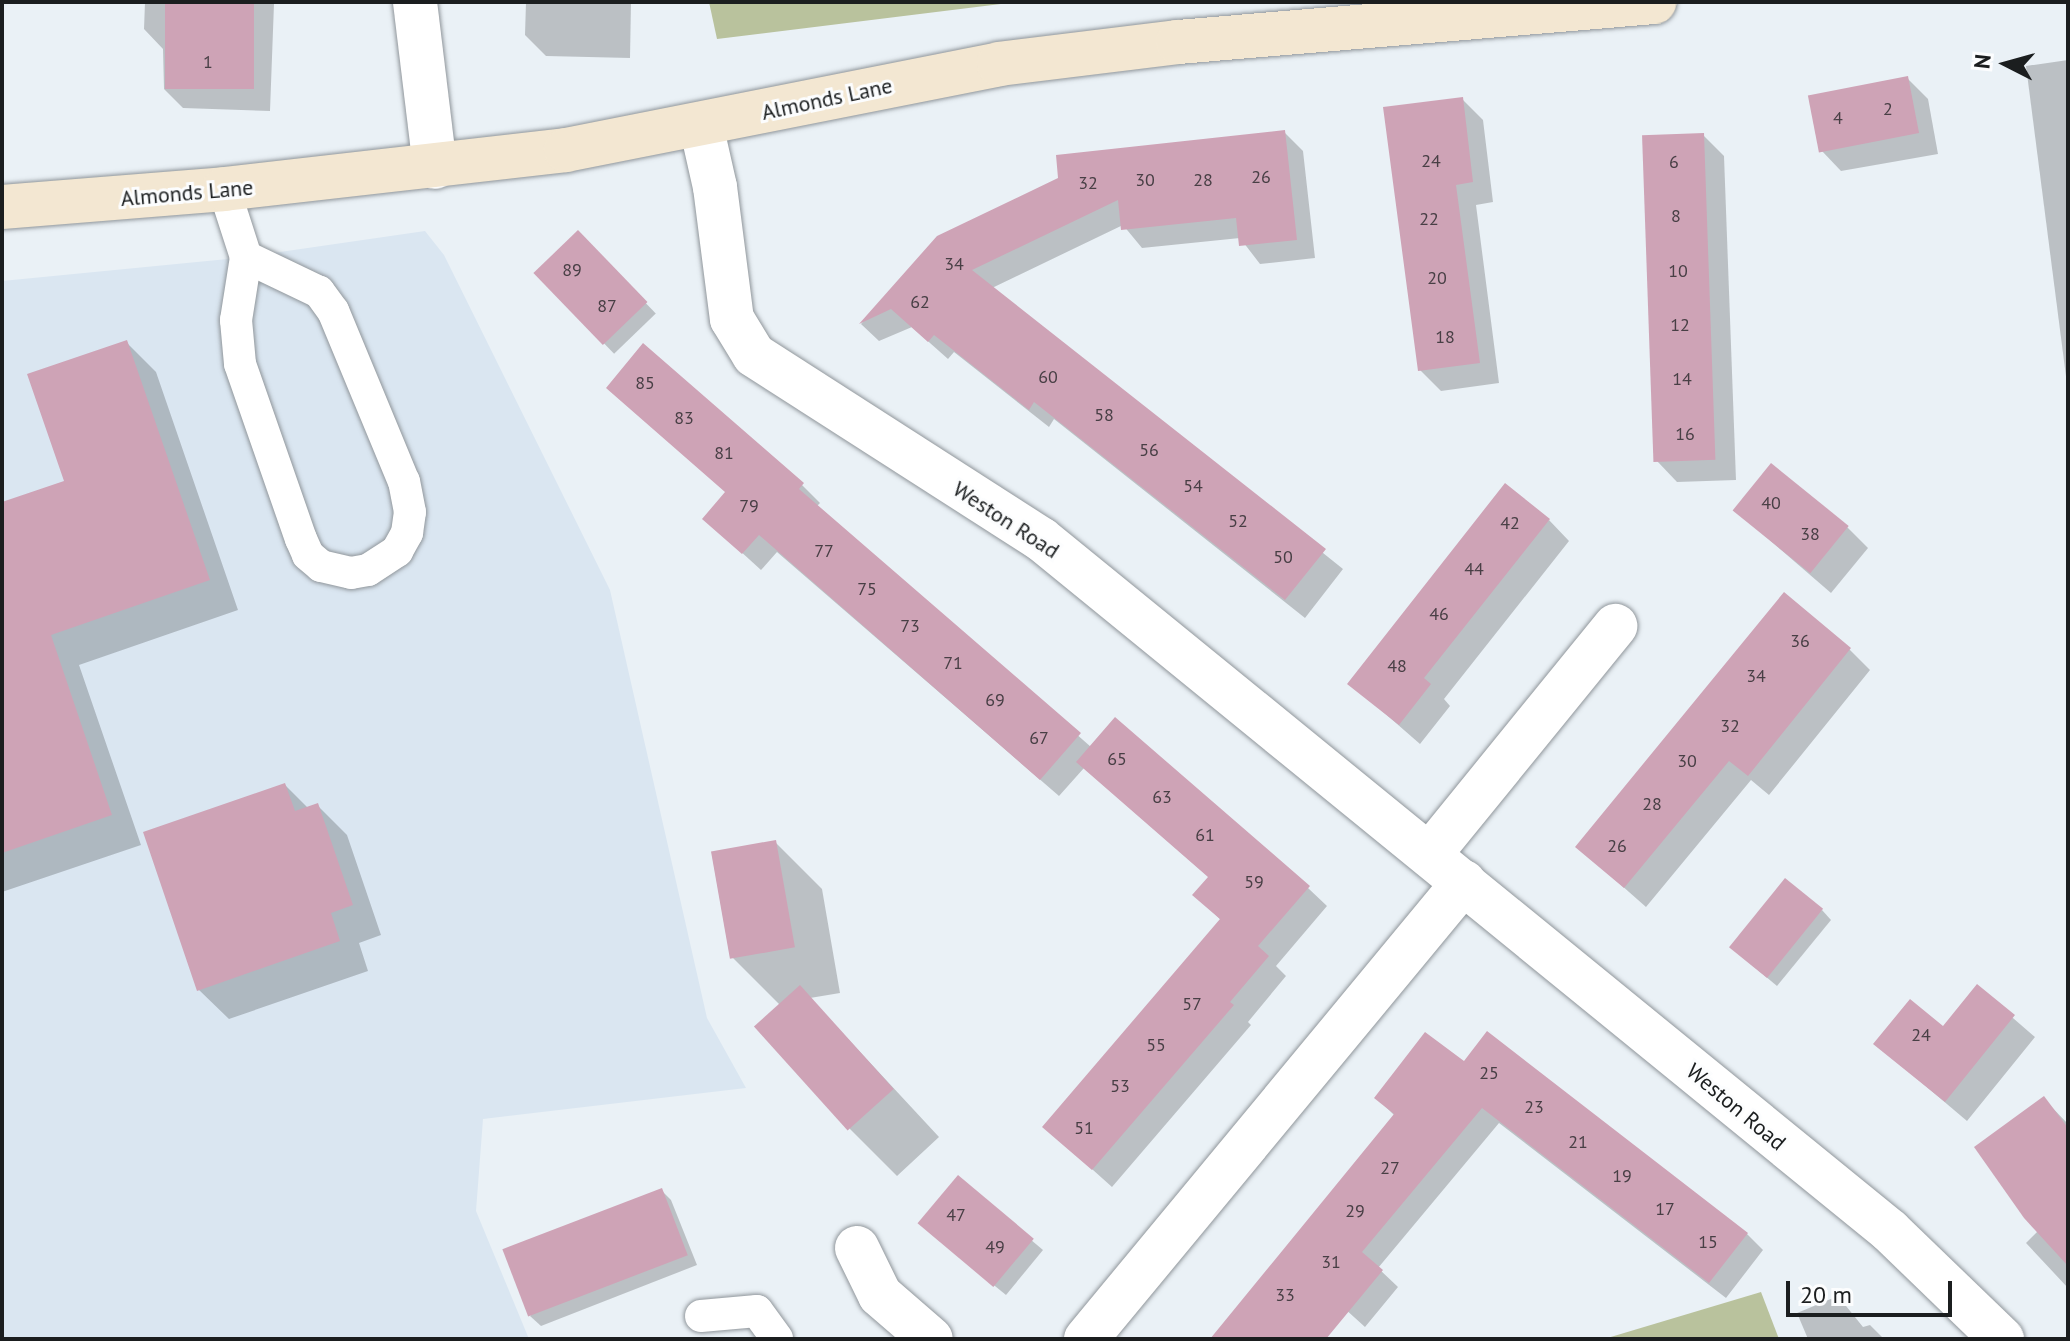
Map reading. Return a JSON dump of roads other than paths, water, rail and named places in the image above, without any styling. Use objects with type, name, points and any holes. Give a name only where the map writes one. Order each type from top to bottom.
[{"type":"street","points":[[415,2],[435,167]]},
{"type":"street","name":"Almonds Lane","points":[[2,207],[224,189],[435,167],[701,125],[999,64],[1178,42],[1654,2]]},
{"type":"street","name":"Weston Road","points":[[701,125],[715,187],[732,319],[754,355],[1041,539],[1890,1231],[2002,1339]]},
{"type":"street","points":[[1430,854],[1615,626]]},
{"type":"street","points":[[1086,1339],[1464,882]]},
{"type":"street","points":[[857,1248],[880,1295],[931,1339]]},
{"type":"lane","points":[[224,189],[246,257],[236,320],[240,364],[301,539],[308,555],[321,566],[351,573],[368,570],[397,551],[407,533],[410,512],[404,482],[333,311],[319,292],[246,257]]},
{"type":"lane","points":[[701,1316],[757,1311],[777,1339]]}]
